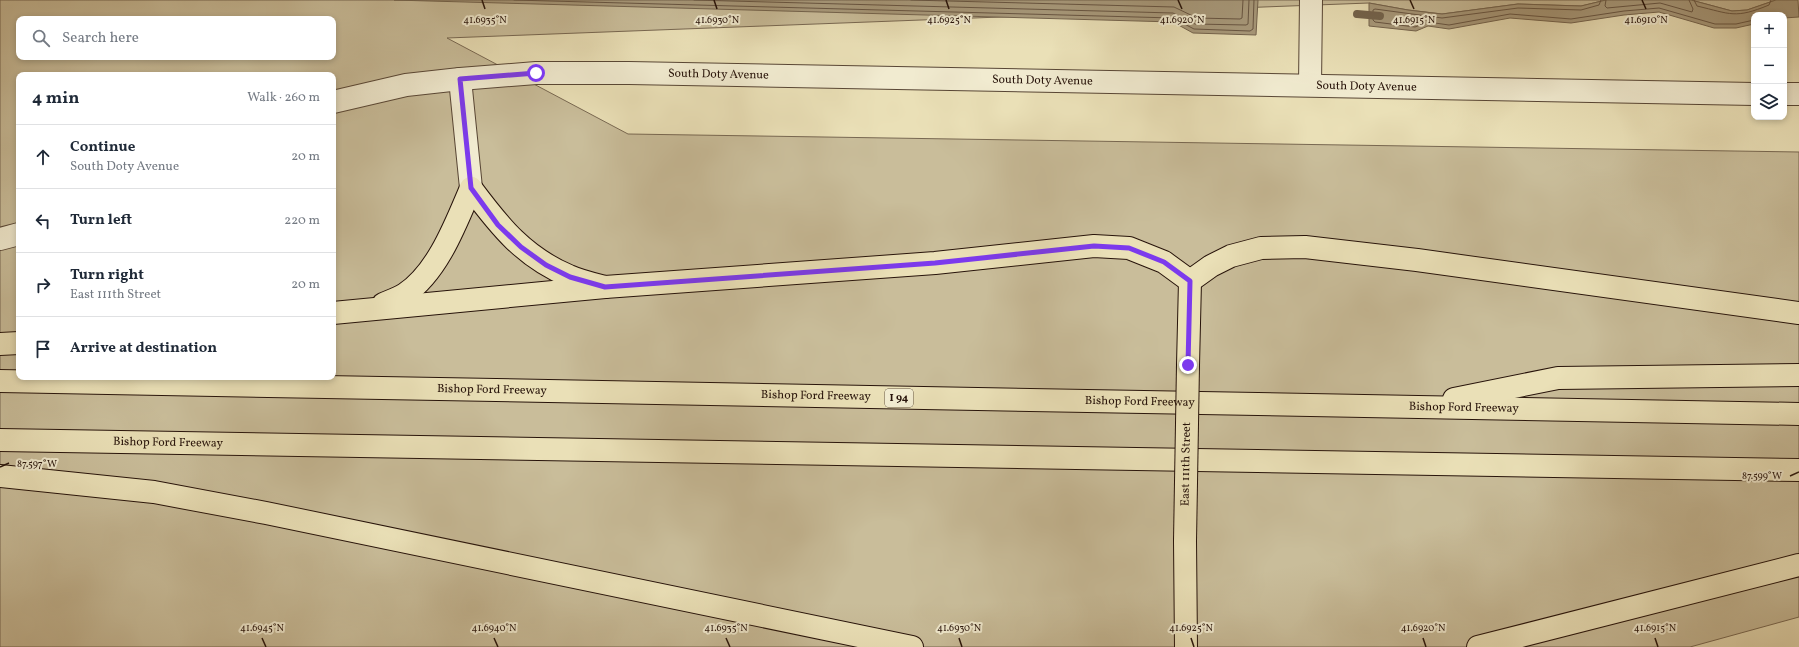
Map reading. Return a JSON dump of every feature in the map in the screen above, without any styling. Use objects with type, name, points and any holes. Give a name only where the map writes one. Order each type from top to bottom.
[{"type":"main road","points":[[471,188],[498,225],[521,247],[546,265],[570,277],[605,287]]},
{"type":"main road","points":[[370,309],[405,294],[427,274],[452,232],[471,188]]},
{"type":"main road","points":[[336,313],[605,287],[935,263],[1094,246],[1129,248],[1164,262],[1190,281],[1211,266],[1231,256],[1261,248],[1305,247],[1425,261],[1799,313]]},
{"type":"main road","name":"East 111th Street","points":[[1186,647],[1185,541],[1190,281]]},
{"type":"main road","points":[[0,344],[16,343]]},
{"type":"main road","points":[[1414,408],[1558,378],[1799,375]]},
{"type":"main road","name":"Bishop Ford Freeway","points":[[0,381],[1799,414]]},
{"type":"main road","name":"Bishop Ford Freeway","points":[[0,440],[1799,470]]},
{"type":"main road","points":[[0,476],[154,492],[266,513],[912,647]]},
{"type":"main road","points":[[1478,647],[1799,565]]},
{"type":"street","points":[[1310,85],[1311,0]]},
{"type":"street","name":"South Doty Avenue","points":[[336,101],[406,85],[536,73],[629,73],[1751,94]]},
{"type":"street","points":[[460,79],[471,188]]},
{"type":"street","points":[[1787,94],[1799,94]]},
{"type":"street","points":[[0,239],[16,235]]},
{"type":"shaded area","points":[[0,0],[1606,0],[1581,6],[1518,4],[1442,14],[1369,3],[447,38],[628,134],[1799,152],[1799,617],[1690,647],[0,647]]},
{"type":"shaded area","points":[[1691,0],[1776,0],[1747,10],[1732,11]]},
{"type":"water","points":[[394,0],[1258,0],[1256,35],[1193,33],[1173,22]]},
{"type":"water","points":[[1606,0],[1691,0],[1732,11],[1747,10],[1776,0],[1798,0],[1799,17],[1787,18],[1787,12],[1751,12],[1751,25],[1736,28],[1714,28],[1659,12],[1624,15],[1571,23],[1510,18],[1449,29],[1428,26],[1416,31],[1369,26],[1369,3],[1442,14],[1518,4],[1581,6]]},
{"type":"waterway","points":[[1357,14],[1380,16]]},
{"type":"route","points":[[536,73],[460,79],[471,188],[498,225],[521,247],[546,265],[570,277],[605,287],[935,263],[1094,246],[1129,248],[1164,262],[1190,281],[1188,365]]}]
